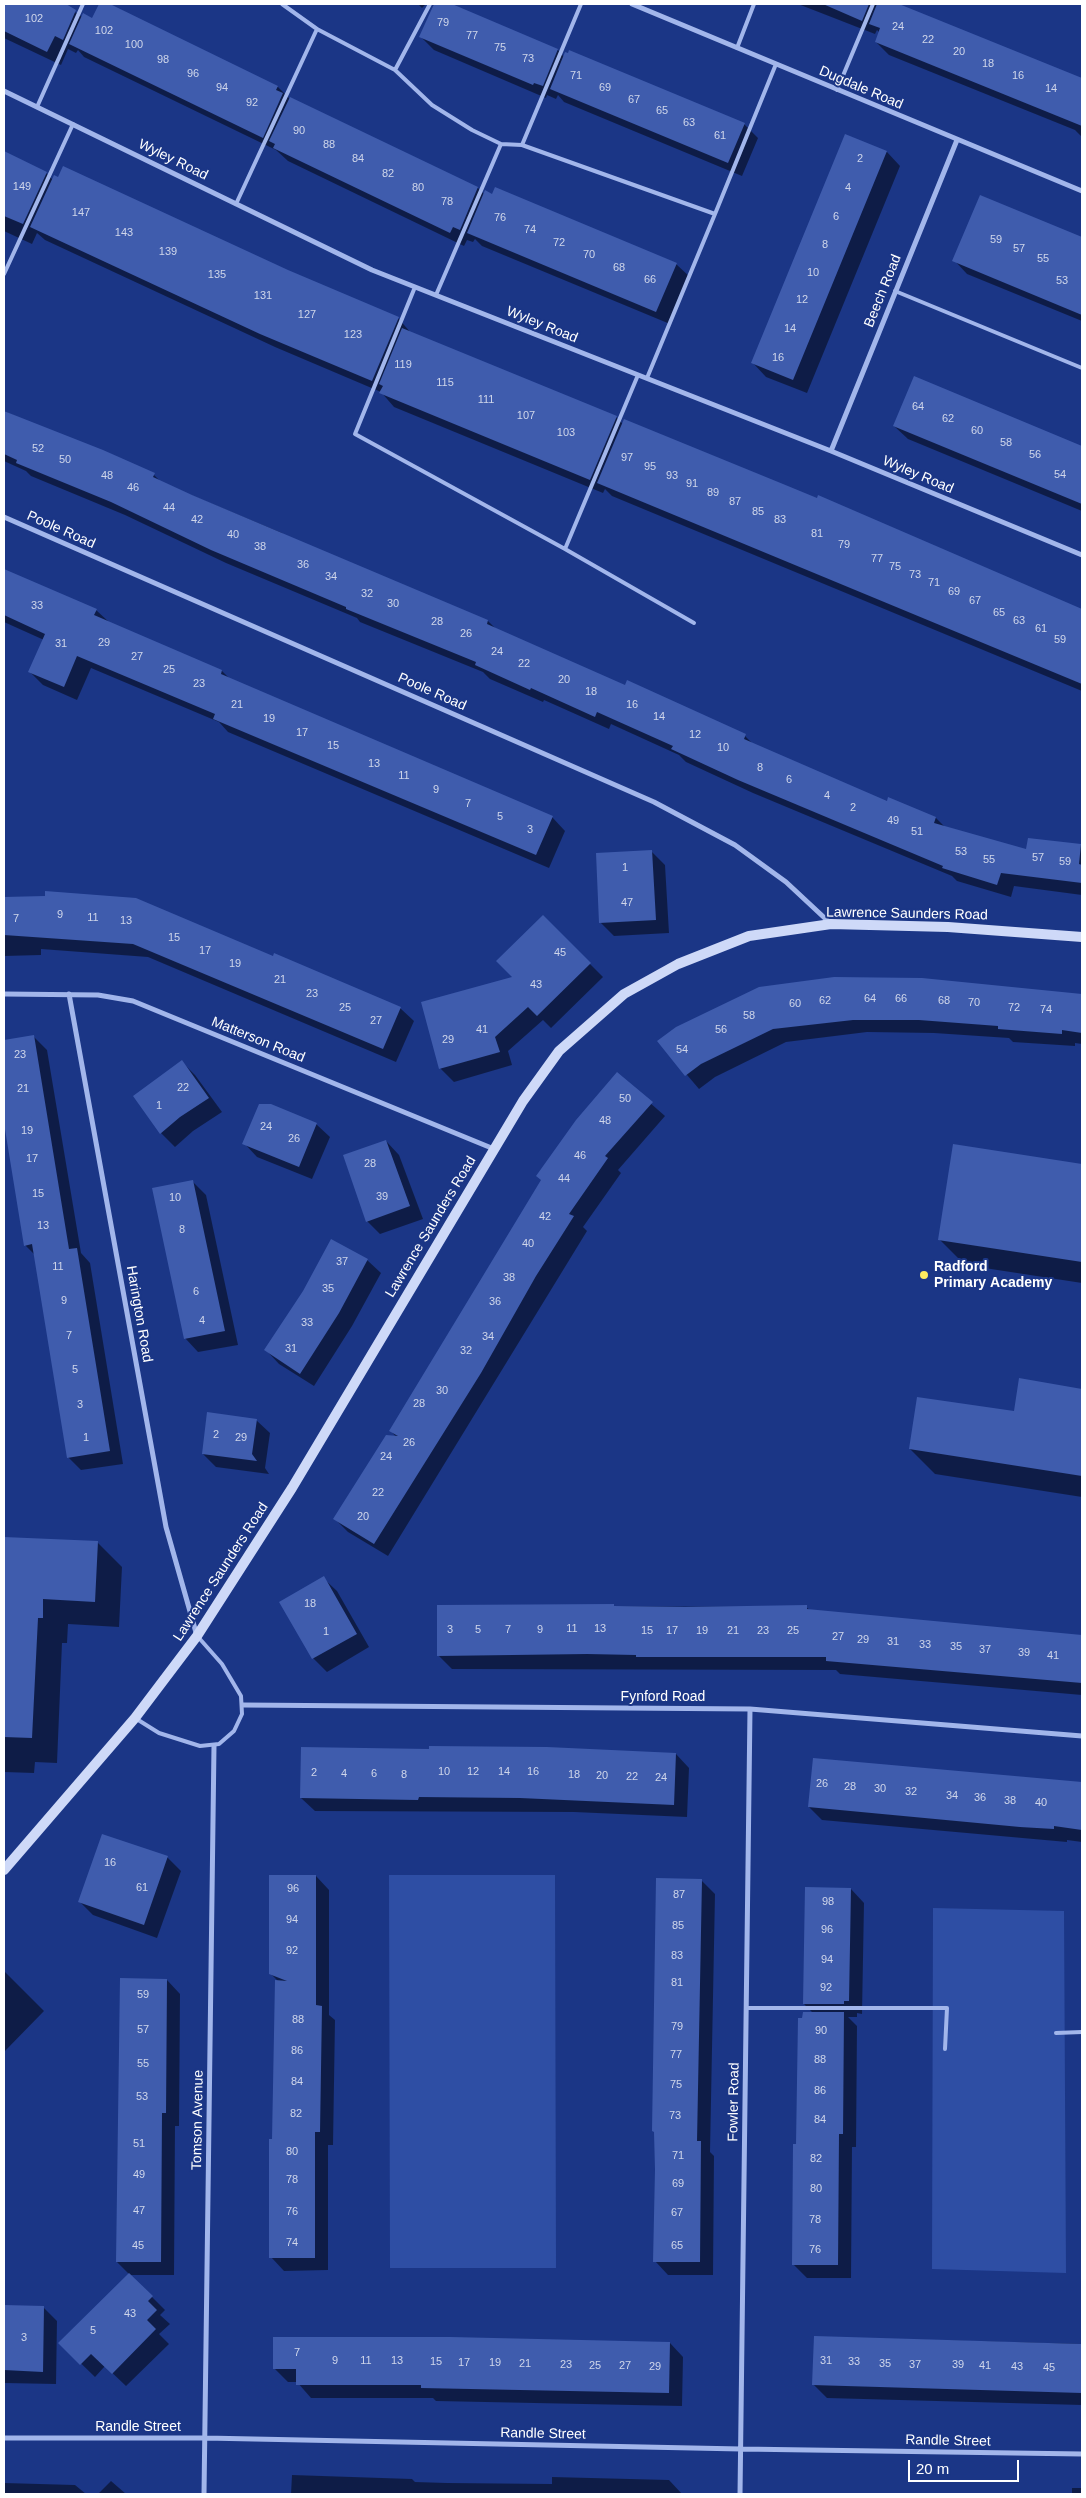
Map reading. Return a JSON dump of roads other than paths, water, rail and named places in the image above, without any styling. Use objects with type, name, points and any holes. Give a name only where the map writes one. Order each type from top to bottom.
[{"type":"street","name":"Dugdale Road","points":[[632,4],[1082,191]]},
{"type":"street","name":"Wyley Road","points":[[4,91],[372,270],[831,451],[1082,555]]},
{"type":"street","name":"Beech Road","points":[[831,451],[957,140]]},
{"type":"street","name":"Poole Road","points":[[4,517],[654,802],[735,845],[786,882],[831,924]]},
{"type":"street","name":"Lawrence Saunders Road","points":[[4,1870],[136,1718],[197,1636],[292,1488],[523,1102],[559,1051],[624,994],[678,964],[749,936],[831,924],[948,927],[1082,937]]},
{"type":"street","name":"Matterson Road","points":[[4,994],[98,995],[133,1001],[494,1149]]},
{"type":"street","name":"Harington Road","points":[[69,994],[166,1527],[197,1636]]},
{"type":"street","name":"Fynford Road","points":[[243,1706],[750,1709],[1082,1736]]},
{"type":"street","name":"Fowler Road","points":[[740,2494],[750,1709]]},
{"type":"street","name":"Tomson Avenue","points":[[204,2494],[214,1746]]},
{"type":"street","name":"Randle Street","points":[[4,2438],[205,2438],[741,2450],[1082,2454]]},
{"type":"lane","points":[[37,107],[83,4]]},
{"type":"lane","points":[[282,4],[317,29],[394,70],[432,105],[472,130],[501,144],[522,145],[715,214]]},
{"type":"lane","points":[[394,70],[430,4]]},
{"type":"lane","points":[[522,145],[581,4]]},
{"type":"lane","points":[[737,48],[754,4]]},
{"type":"lane","points":[[837,90],[873,4]]},
{"type":"lane","points":[[236,204],[317,29]]},
{"type":"lane","points":[[647,378],[776,64]]},
{"type":"lane","points":[[4,274],[73,124]]},
{"type":"lane","points":[[436,295],[501,144]]},
{"type":"lane","points":[[415,287],[355,434],[565,549],[694,623]]},
{"type":"lane","points":[[895,292],[1082,368]]},
{"type":"lane","points":[[565,549],[638,375]]},
{"type":"lane","points":[[136,1718],[159,1733],[187,1744],[214,1746],[226,1740],[234,1732],[243,1706],[238,1687],[197,1636]]},
{"type":"lane","points":[[746,2008],[947,2008],[945,2049]]},
{"type":"lane","points":[[1056,2033],[1082,2032]]},
{"type":"place","name":"Radford Primary Academy","points":[[924,1275]]}]
